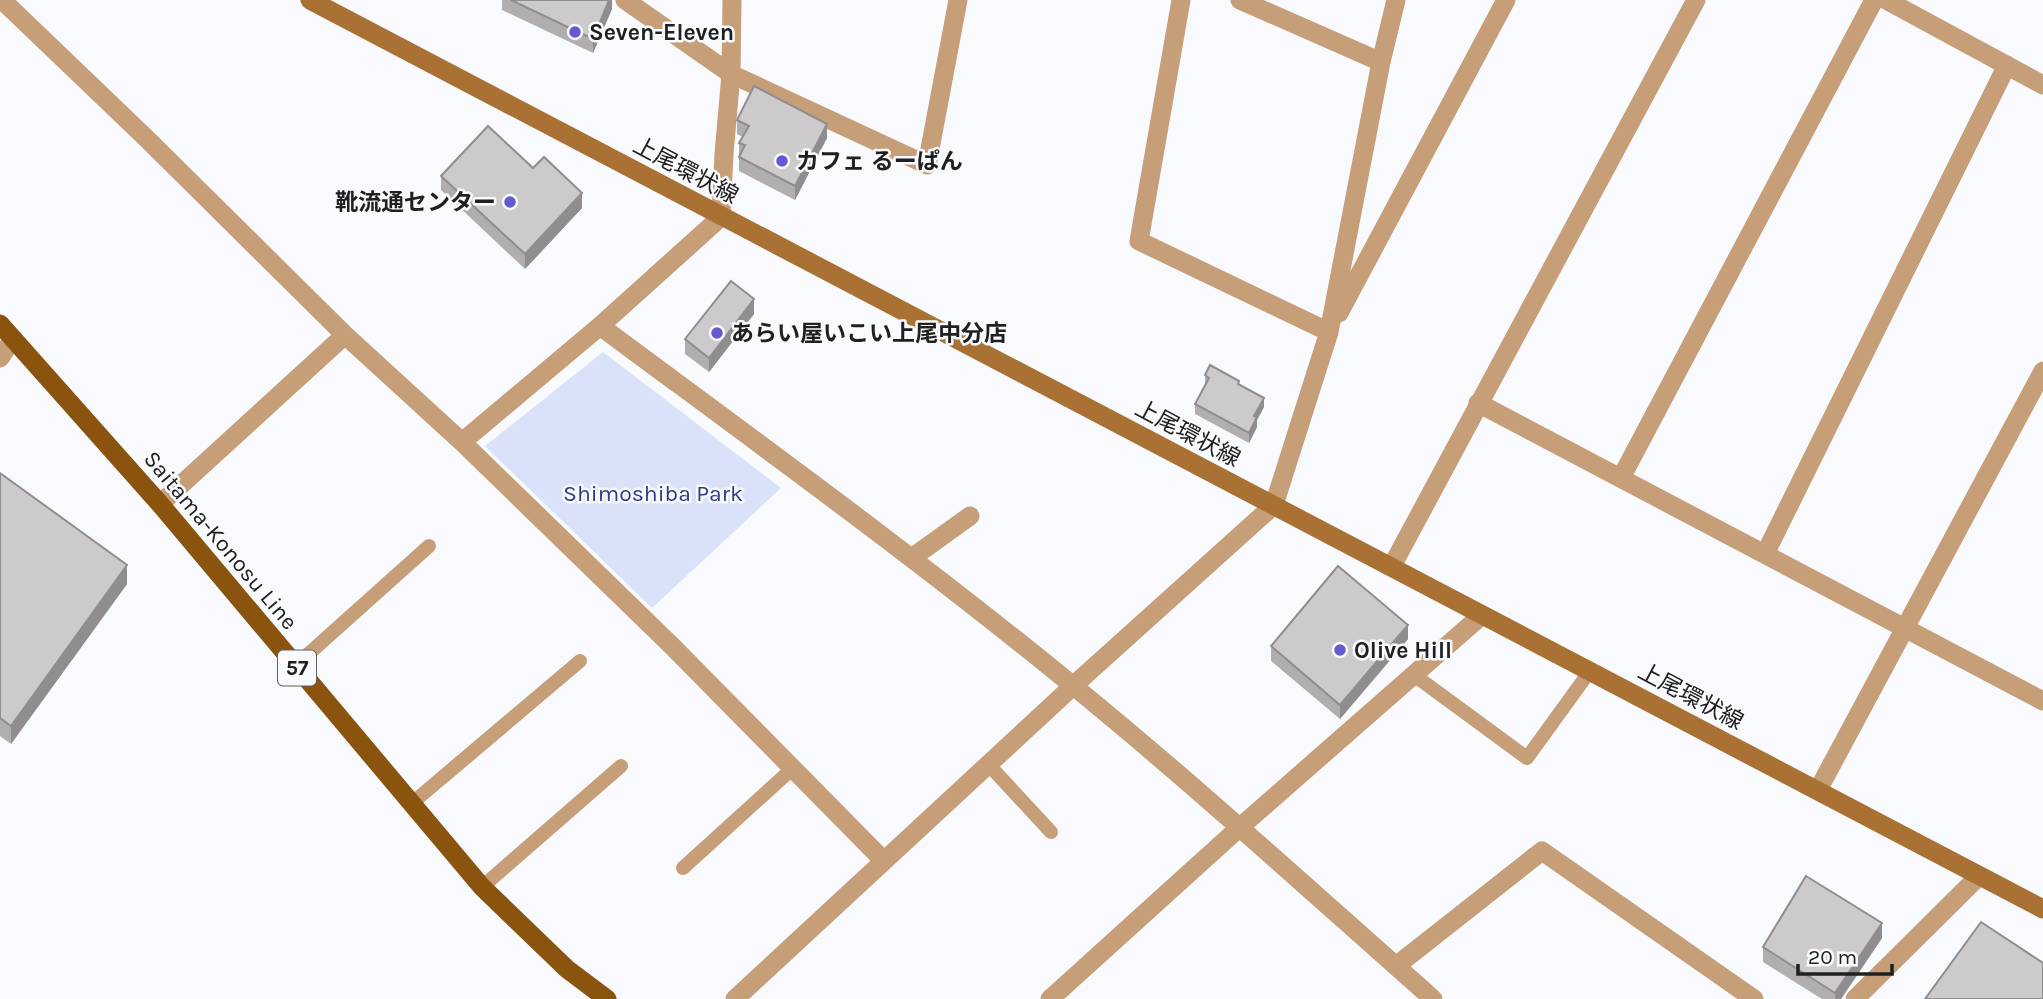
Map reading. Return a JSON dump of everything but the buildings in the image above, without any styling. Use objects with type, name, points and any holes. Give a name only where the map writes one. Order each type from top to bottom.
[{"type":"main road","name":"上尾環状線","points":[[310,0],[2043,909]]},
{"type":"main road","name":"Saitama-Konosu Line","points":[[0,324],[160,504],[482,887],[567,969],[607,999]]},
{"type":"street","points":[[2,0],[345,335],[462,442],[672,646],[884,861]]},
{"type":"street","points":[[625,0],[732,74],[927,165],[958,0]]},
{"type":"street","points":[[462,442],[600,327],[720,217],[732,74],[732,0]]},
{"type":"street","points":[[1181,0],[1139,241],[1329,332]]},
{"type":"street","points":[[1240,0],[1381,62]]},
{"type":"street","points":[[735,999],[1073,686],[1274,505],[1329,332],[1381,62],[1396,0]]},
{"type":"street","points":[[1329,332],[1506,0]]},
{"type":"street","points":[[1392,566],[1696,0]]},
{"type":"street","points":[[1621,478],[1874,0]]},
{"type":"street","points":[[1886,0],[2043,85]]},
{"type":"street","points":[[1765,554],[2007,65]]},
{"type":"street","points":[[600,327],[912,557],[1073,686],[1433,999]]},
{"type":"street","points":[[160,504],[345,335]]},
{"type":"street","points":[[0,358],[13,339]]},
{"type":"street","points":[[1818,790],[2043,371]]},
{"type":"street","points":[[1478,403],[2043,701]]},
{"type":"street","points":[[912,557],[970,516]]},
{"type":"street","points":[[1050,999],[1239,828],[1482,615]]},
{"type":"street","points":[[1396,966],[1542,851],[1754,999]]},
{"type":"street","points":[[1855,999],[1979,876]]},
{"type":"lane","points":[[296,666],[429,546]]},
{"type":"lane","points":[[411,804],[580,662]]},
{"type":"lane","points":[[1414,675],[1527,758],[1590,671]]},
{"type":"lane","points":[[988,764],[1051,832]]},
{"type":"lane","points":[[482,887],[621,766]]},
{"type":"lane","points":[[683,868],[793,768]]},
{"type":"green space","name":"Shimoshiba Park","points":[[603,352],[781,488],[652,608],[485,446]]},
{"type":"place","name":"Seven-Eleven","points":[[575,32]]},
{"type":"place","name":"カフェ るーぱん","points":[[782,161]]},
{"type":"place","name":"靴流通センター","points":[[510,202]]},
{"type":"place","name":"あらい屋いこい上尾中分店","points":[[717,333]]},
{"type":"place","name":"Olive Hill","points":[[1340,650]]}]
